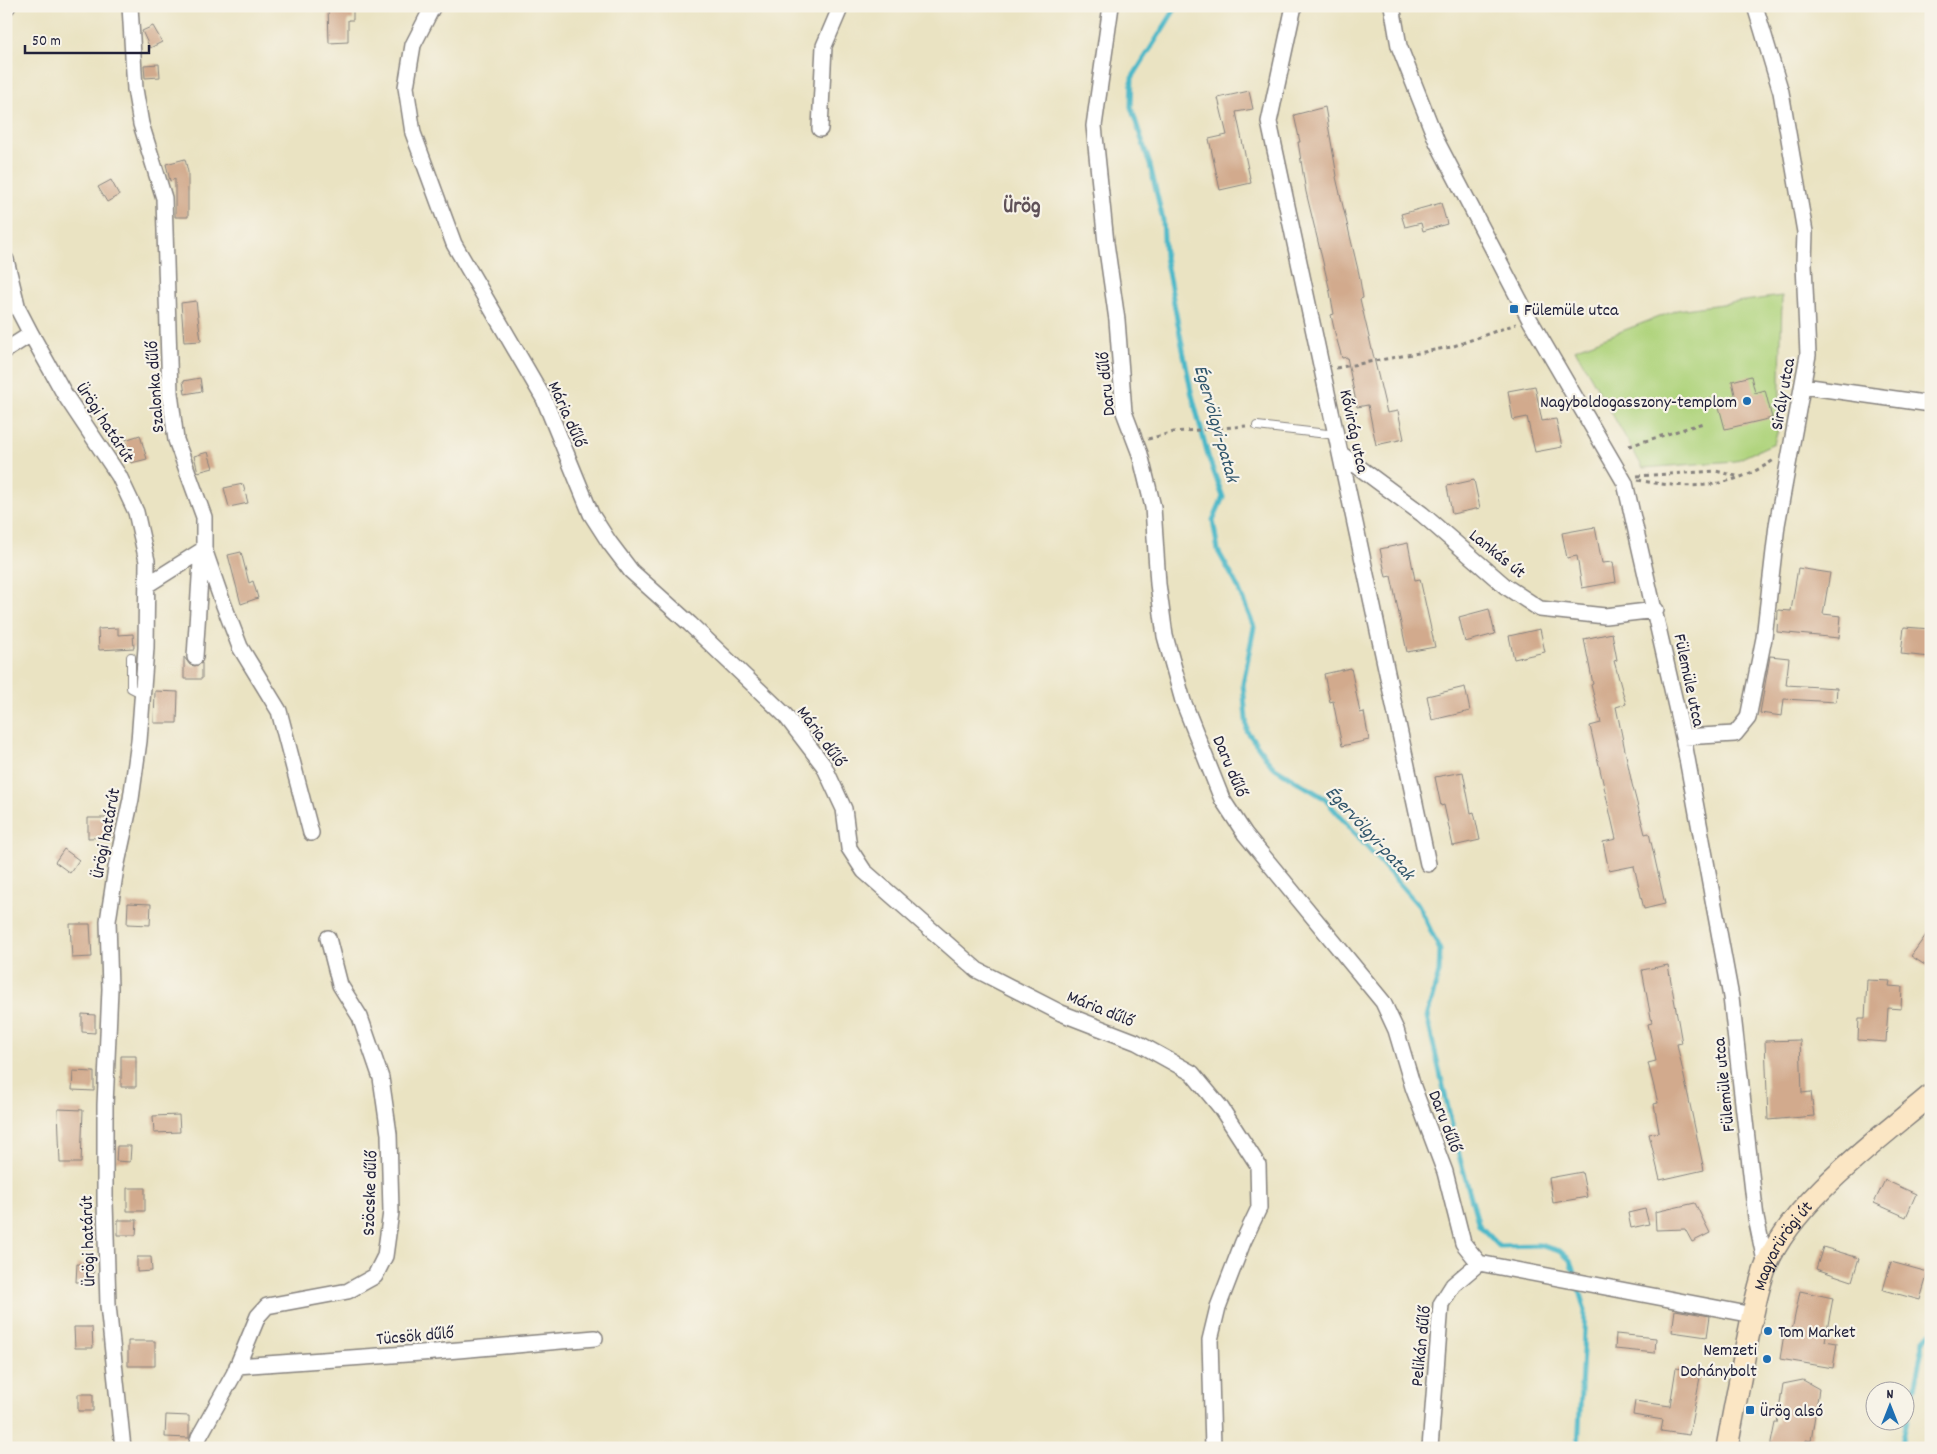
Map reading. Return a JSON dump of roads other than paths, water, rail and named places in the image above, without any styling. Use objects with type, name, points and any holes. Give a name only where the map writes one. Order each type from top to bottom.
[{"type":"main road","name":"Magyarürögi út","points":[[1727,1448],[1753,1315],[1766,1266],[1786,1231],[1816,1196],[1931,1095]]},
{"type":"street","name":"Szalonka dűlő","points":[[130,6],[135,89],[141,124],[164,198],[170,393],[176,440],[204,517],[204,550],[240,647],[280,711],[311,833]]},
{"type":"street","name":"Mária dűlő","points":[[433,6],[412,44],[406,87],[412,133],[454,244],[544,400],[591,514],[609,542],[631,572],[690,624],[785,715],[824,766],[844,808],[849,848],[864,871],[977,970],[1061,1013],[1136,1042],[1192,1073],[1221,1108],[1258,1165],[1259,1208],[1243,1242],[1218,1307],[1210,1340],[1213,1448]]},
{"type":"street","points":[[820,129],[824,46],[841,6]]},
{"type":"street","name":"Daru dűlő","points":[[1111,6],[1094,126],[1106,244],[1117,320],[1124,412],[1140,454],[1153,507],[1158,584],[1165,636],[1183,701],[1222,800],[1245,834],[1383,1002],[1396,1030],[1412,1087],[1445,1172],[1463,1243],[1479,1263]]},
{"type":"street","name":"Kővirág utca","points":[[1294,6],[1269,122],[1428,864]]},
{"type":"street","name":"Fülemüle utca","points":[[1392,6],[1399,46],[1437,142],[1530,320],[1625,483],[1656,610],[1683,737],[1731,997],[1756,1218],[1766,1266]]},
{"type":"street","name":"Sirály utca","points":[[1683,737],[1735,734],[1748,718],[1764,638],[1776,525],[1808,355],[1804,264],[1805,232],[1780,92],[1755,6]]},
{"type":"street","name":"Ürögi határút","points":[[6,260],[18,309],[31,334],[65,395],[120,476],[136,512],[147,561],[143,694],[139,741],[131,800],[108,921],[110,989],[105,1106],[105,1211],[108,1305],[123,1448]]},
{"type":"street","points":[[6,350],[31,334]]},
{"type":"street","points":[[1803,386],[1931,404]]},
{"type":"street","name":"Lankás út","points":[[1341,454],[1422,514],[1505,586],[1540,609],[1605,616],[1656,610]]},
{"type":"street","points":[[147,585],[204,550]]},
{"type":"street","points":[[195,657],[201,562],[204,550]]},
{"type":"street","name":"Szöcske dűlő","points":[[196,1448],[199,1437],[237,1366],[258,1316],[267,1306],[348,1292],[375,1276],[385,1256],[391,1212],[389,1134],[381,1078],[360,1017],[340,985],[328,938]]},
{"type":"street","points":[[1479,1263],[1753,1315]]},
{"type":"street","name":"Pelikán dűlő","points":[[1430,1448],[1441,1304],[1453,1285],[1479,1263]]},
{"type":"street","name":"Tücsök dűlő","points":[[237,1366],[426,1353],[595,1338]]},
{"type":"lane","points":[[1256,426],[1318,431],[1336,435]]},
{"type":"lane","points":[[130,657],[130,688],[143,694]]},
{"type":"waterway","name":"Égervölgyi-patak","points":[[1177,6],[1132,78],[1131,107],[1150,165],[1163,220],[1165,257],[1191,391],[1208,456],[1223,497],[1213,520],[1218,551],[1236,583],[1254,627],[1243,684],[1247,731],[1272,766],[1324,798],[1419,906],[1440,950],[1439,972],[1427,1017],[1460,1159],[1479,1225],[1499,1246],[1539,1245],[1560,1251],[1570,1260],[1585,1311],[1578,1448]]},
{"type":"waterway","points":[[1901,1448],[1924,1341],[1931,1333]]},
{"type":"place","name":"Fülemüle utca","points":[[1514,309]]},
{"type":"place","name":"Nagyboldogasszony-templom","points":[[1747,401]]},
{"type":"place","name":"Tom Market","points":[[1768,1331]]},
{"type":"place","name":"Nemzeti Dohánybolt","points":[[1767,1359]]},
{"type":"place","name":"Ürög alsó","points":[[1750,1410]]},
{"type":"district","name":"Ürög","points":[[1022,204]]}]
